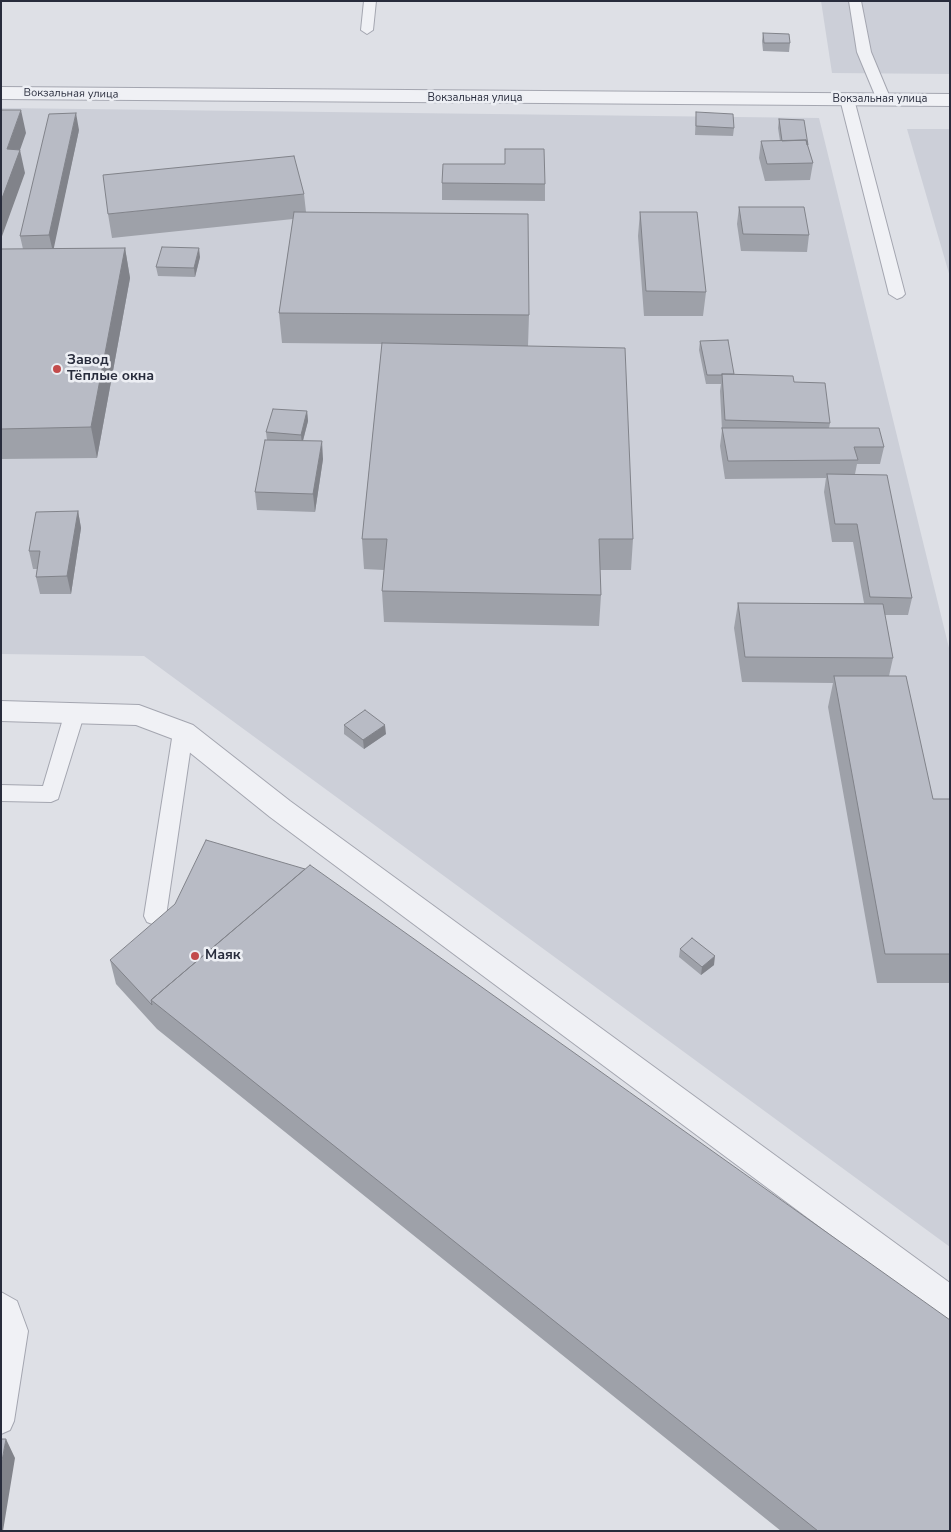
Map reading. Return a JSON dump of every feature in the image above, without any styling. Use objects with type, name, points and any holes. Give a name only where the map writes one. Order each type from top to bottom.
[{"type":"street","name":"Вокзальная улица","points":[[1,93],[950,100]]},
{"type":"street","points":[[1,711],[139,715],[183,732],[280,809],[950,1304]]},
{"type":"lane","points":[[367,30],[370,1]]},
{"type":"lane","points":[[855,1],[864,52],[884,100]]},
{"type":"lane","points":[[847,100],[897,294]]},
{"type":"lane","points":[[1,793],[51,794],[75,712]]},
{"type":"lane","points":[[155,916],[183,732]]},
{"type":"lane","points":[[1,1304],[8,1309],[15,1331],[1,1421]]},
{"type":"shaded area","points":[[821,1],[950,1],[950,74],[832,73]]},
{"type":"shaded area","points":[[1,108],[819,118],[950,652],[950,1247],[144,656],[1,654]]},
{"type":"shaded area","points":[[907,129],[950,129],[950,277]]},
{"type":"building","points":[[763,33],[789,34],[790,43],[764,43]]},
{"type":"building","points":[[1,110],[21,110],[7,149],[20,150],[1,201]]},
{"type":"building","points":[[696,112],[733,114],[734,128],[696,126]]},
{"type":"building","points":[[76,113],[49,235],[20,236],[49,114]]},
{"type":"building","points":[[779,119],[804,120],[808,145],[806,140],[782,141]]},
{"type":"building","points":[[806,140],[813,163],[767,164],[761,141]]},
{"type":"building","points":[[505,149],[544,149],[545,184],[442,183],[443,164],[505,164]]},
{"type":"building","points":[[294,156],[304,194],[108,214],[103,175]]},
{"type":"building","points":[[739,207],[804,207],[809,235],[743,234]]},
{"type":"building","points":[[294,212],[528,214],[529,315],[279,313]]},
{"type":"building","points":[[640,212],[697,212],[706,292],[646,291]]},
{"type":"building","points":[[162,247],[199,248],[194,268],[156,267]]},
{"type":"building","name":"Завод Тёплые окна","points":[[125,248],[91,427],[1,429],[1,249]]},
{"type":"building","points":[[728,340],[734,374],[707,375],[700,341]]},
{"type":"building","points":[[382,343],[625,348],[633,539],[599,539],[601,595],[382,591],[387,539],[362,539]]},
{"type":"building","points":[[722,374],[793,376],[794,382],[825,383],[830,423],[725,420]]},
{"type":"building","points":[[273,409],[307,411],[301,435],[266,432]]},
{"type":"building","points":[[722,428],[879,428],[884,447],[854,447],[858,460],[728,461]]},
{"type":"building","points":[[265,440],[322,441],[313,494],[255,492]]},
{"type":"building","points":[[827,474],[887,475],[912,598],[870,597],[857,524],[835,524]]},
{"type":"building","points":[[78,511],[67,576],[36,577],[40,551],[29,551],[36,512]]},
{"type":"building","points":[[738,603],[883,604],[893,658],[745,657]]},
{"type":"building","points":[[834,676],[906,676],[933,799],[950,799],[950,954],[885,954]]},
{"type":"building","points":[[365,710],[385,725],[363,740],[344,725]]},
{"type":"building","points":[[206,840],[305,869],[151,1000],[152,1005],[110,960],[175,904]]},
{"type":"building","points":[[310,865],[950,1320],[950,1531],[818,1531],[151,1000]]},
{"type":"building","points":[[692,938],[715,956],[702,967],[680,949]]},
{"type":"building","points":[[1,1439],[6,1439],[1,1466]]},
{"type":"place","name":"Завод Тёплые окна","points":[[57,369]]},
{"type":"place","name":"Маяк","points":[[195,956]]}]
